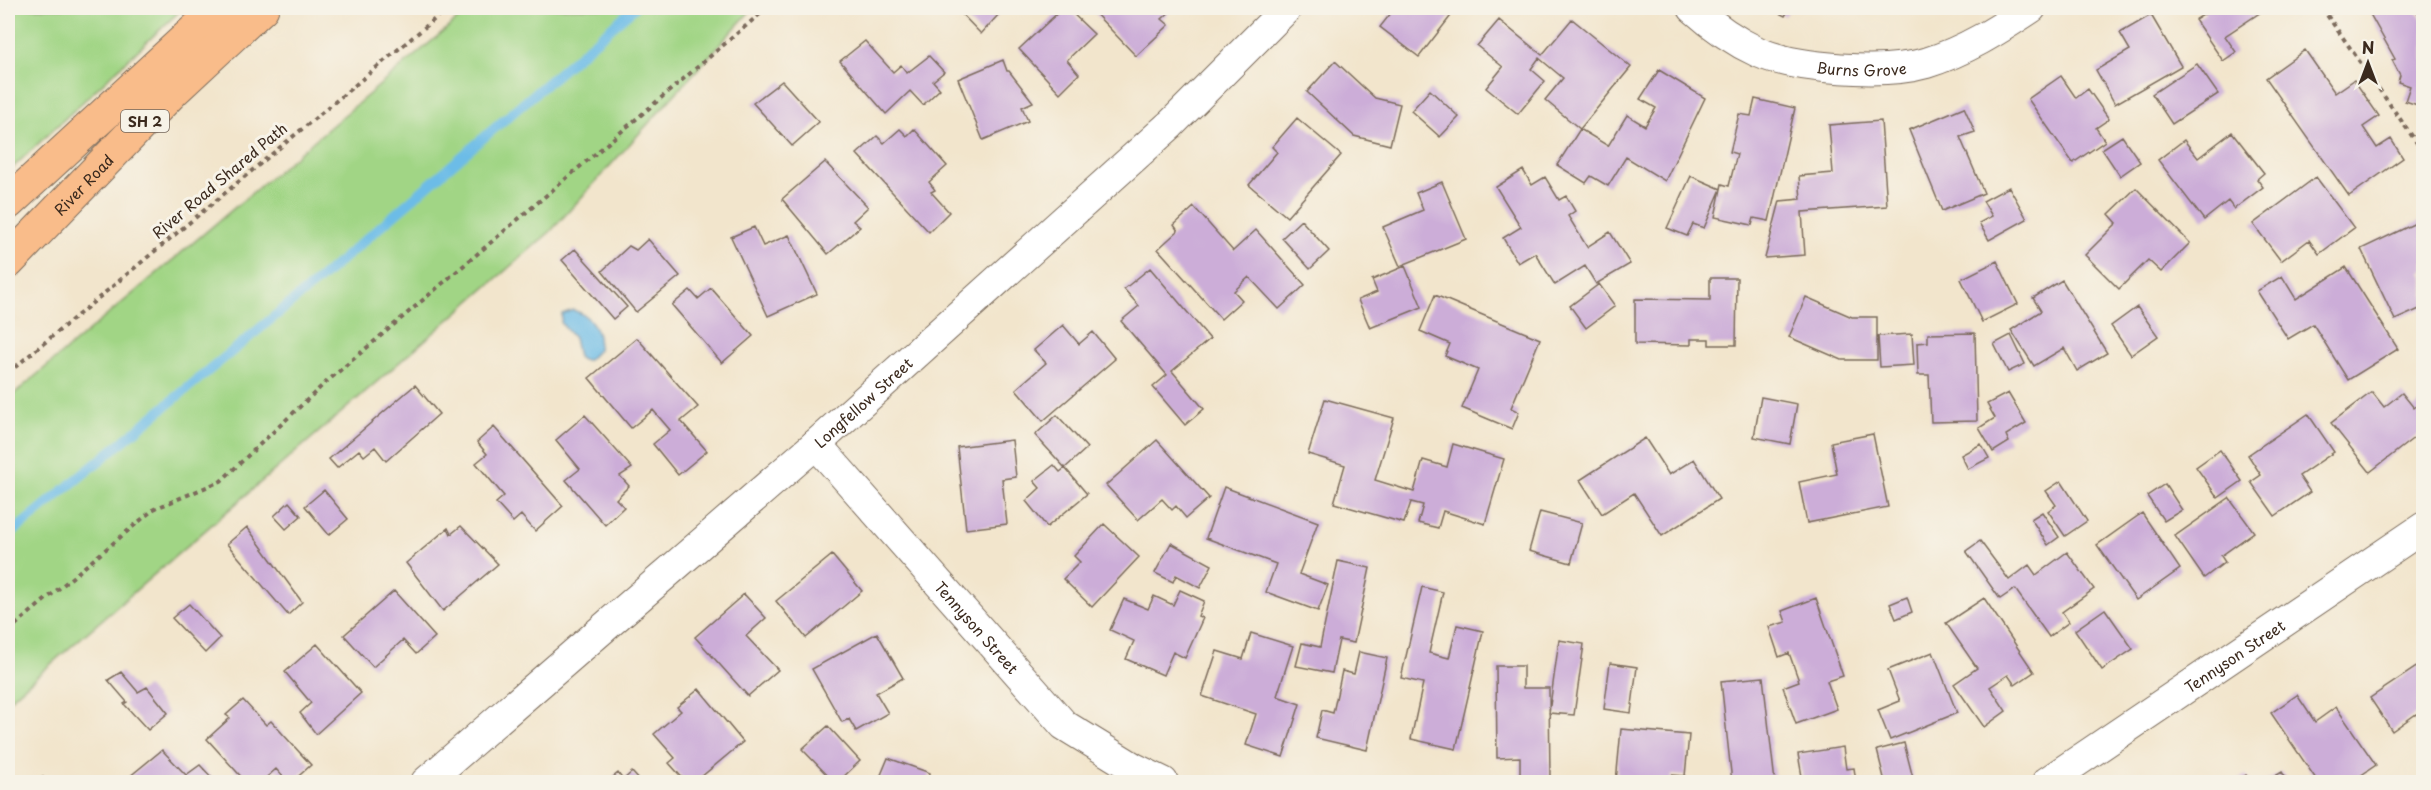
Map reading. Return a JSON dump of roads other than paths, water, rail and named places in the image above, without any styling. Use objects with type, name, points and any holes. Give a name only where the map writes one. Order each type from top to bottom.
[{"type":"highway","name":"SH 2","points":[[8,203],[219,8]]},
{"type":"highway","name":"River Road","points":[[8,262],[173,91],[262,8]]},
{"type":"street","name":"Longfellow Street","points":[[426,783],[816,444],[1171,124],[1287,8]]},
{"type":"street","name":"Burns Grove","points":[[1693,8],[1713,26],[1758,52],[1811,65],[1865,70],[1924,63],[1984,39],[2031,8]]},
{"type":"street","name":"Tennyson Street","points":[[816,444],[1064,725],[1134,768],[1164,783]]},
{"type":"street","name":"Tennyson Street","points":[[2047,783],[2424,527]]},
{"type":"water","points":[[573,310],[590,320],[598,337],[598,350],[588,360],[578,357],[574,338],[561,323],[562,314]]},
{"type":"waterway","points":[[8,536],[315,283],[634,8]]}]
